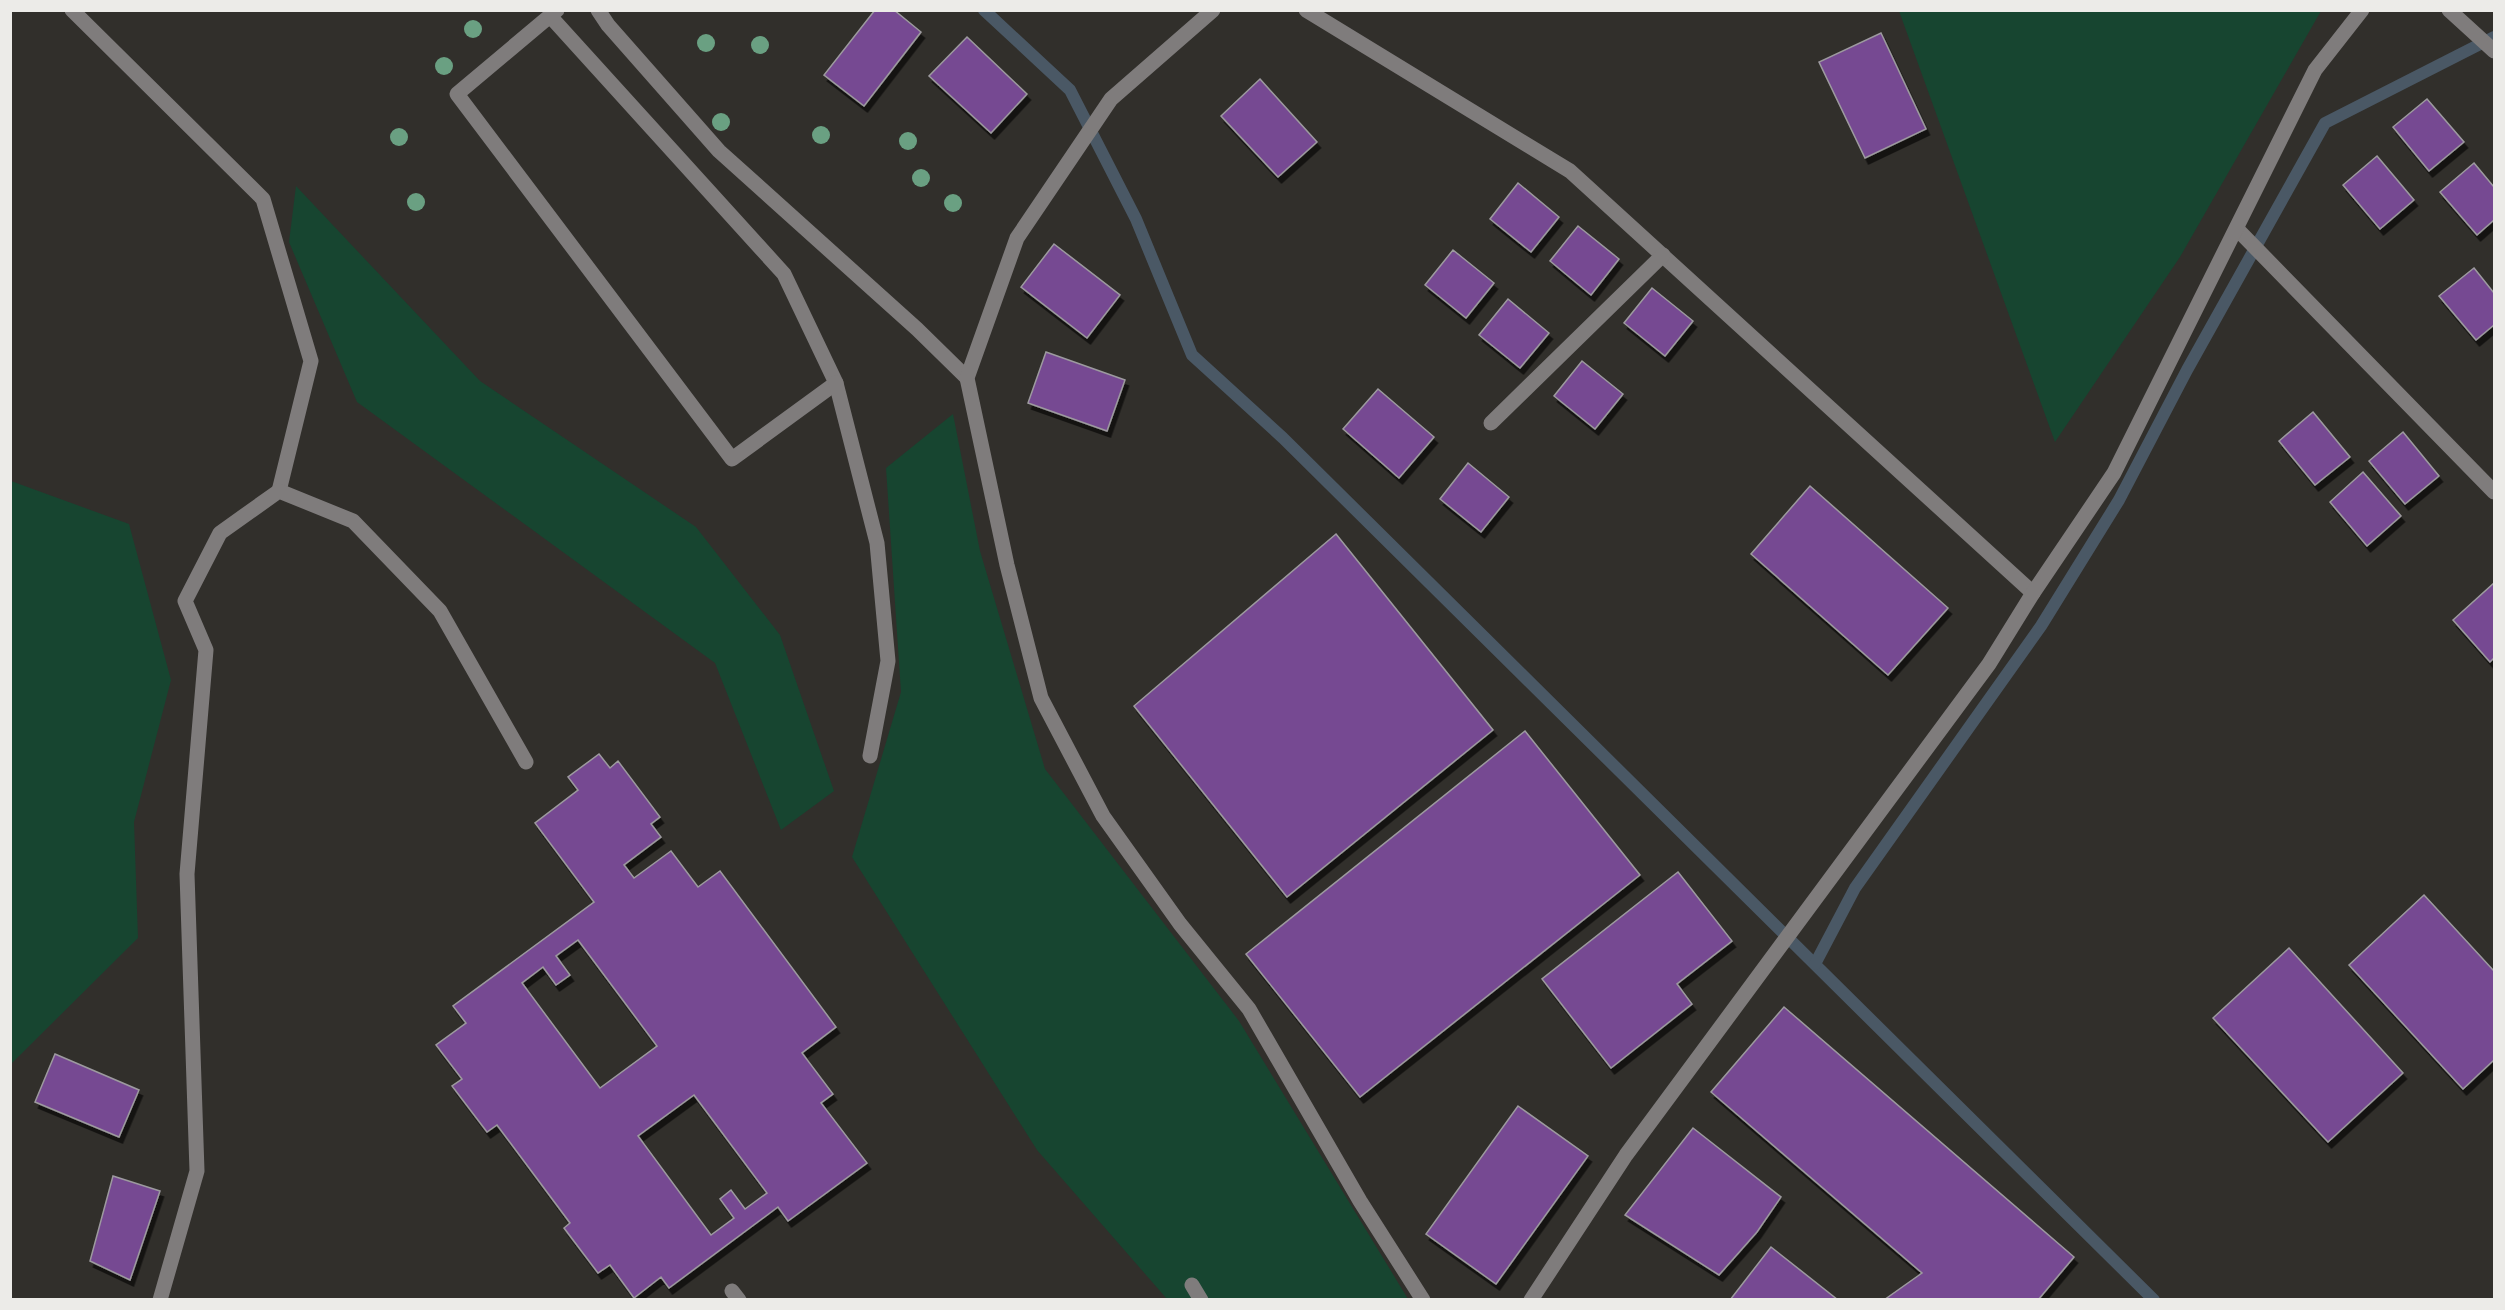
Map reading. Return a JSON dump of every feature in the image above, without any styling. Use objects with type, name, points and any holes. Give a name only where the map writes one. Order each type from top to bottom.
[{"type":"street","points":[[72,10],[262,199],[311,361],[279,491],[220,533],[184,601],[207,650],[187,874],[197,1171],[160,1299]]},
{"type":"street","points":[[598,10],[608,25],[720,152],[917,329],[967,378]]},
{"type":"street","points":[[1213,10],[1111,99],[1017,238],[967,378],[1007,565],[1041,698],[1103,816],[1180,924],[1249,1009],[1360,1201],[1423,1299]]},
{"type":"street","points":[[1306,10],[1570,171],[2033,593]]},
{"type":"street","points":[[1531,1299],[1626,1155],[1989,664],[2033,593],[2114,473],[2238,231],[2315,70],[2362,10]]},
{"type":"street","points":[[2449,10],[2494,51]]},
{"type":"street","points":[[836,383],[732,459],[457,94],[554,13],[784,273],[836,383],[877,543],[888,661],[870,756]]},
{"type":"street","points":[[2238,231],[2494,492]]},
{"type":"street","points":[[1491,423],[1663,255]]},
{"type":"street","points":[[279,491],[353,521],[440,611],[526,762]]},
{"type":"street","points":[[1192,1285],[1202,1299]]},
{"type":"green space","points":[[1899,11],[2321,11],[2180,257],[2055,442]]},
{"type":"green space","points":[[296,186],[480,381],[696,527],[780,635],[834,791],[781,830],[715,663],[357,402],[289,242]]},
{"type":"green space","points":[[953,414],[980,551],[1045,769],[1239,1021],[1408,1299],[1167,1299],[1037,1150],[852,857],[901,692],[886,468]]},
{"type":"green space","points":[[11,481],[129,524],[171,680],[134,822],[138,938],[11,1064]]},
{"type":"building","points":[[875,10],[894,10],[921,32],[864,106],[824,75]]},
{"type":"building","points":[[1881,33],[1926,129],[1865,158],[1819,62]]},
{"type":"building","points":[[967,37],[1027,94],[991,133],[929,76]]},
{"type":"building","points":[[1260,79],[1317,142],[1278,177],[1221,116]]},
{"type":"building","points":[[2427,99],[2464,142],[2429,171],[2393,127]]},
{"type":"building","points":[[2377,156],[2414,200],[2380,229],[2343,185]]},
{"type":"building","points":[[2474,163],[2494,187],[2494,220],[2477,235],[2440,192]]},
{"type":"building","points":[[1518,183],[1559,217],[1531,252],[1490,219]]},
{"type":"building","points":[[1578,226],[1619,259],[1591,295],[1550,261]]},
{"type":"building","points":[[1054,244],[1120,295],[1087,338],[1021,287]]},
{"type":"building","points":[[1453,250],[1494,283],[1466,318],[1425,285]]},
{"type":"building","points":[[2474,268],[2494,293],[2494,325],[2476,340],[2439,296]]},
{"type":"building","points":[[1652,288],[1693,321],[1665,356],[1624,323]]},
{"type":"building","points":[[1508,299],[1549,333],[1520,368],[1479,335]]},
{"type":"building","points":[[1046,352],[1125,380],[1107,431],[1028,403]]},
{"type":"building","points":[[1582,361],[1623,394],[1595,429],[1554,396]]},
{"type":"building","points":[[1378,389],[1434,437],[1399,478],[1343,429]]},
{"type":"building","points":[[2313,412],[2350,457],[2315,485],[2279,441]]},
{"type":"building","points":[[2403,432],[2439,476],[2405,504],[2369,461]]},
{"type":"building","points":[[1468,463],[1509,497],[1481,532],[1440,499]]},
{"type":"building","points":[[2363,472],[2401,516],[2367,546],[2330,502]]},
{"type":"building","points":[[1810,486],[1948,608],[1888,675],[1751,554]]},
{"type":"building","points":[[1336,534],[1493,730],[1287,897],[1134,706]]},
{"type":"building","points":[[2494,583],[2494,658],[2490,662],[2453,620]]},
{"type":"building","points":[[1525,731],[1640,875],[1360,1097],[1246,954]]},
{"type":"building","points":[[599,754],[610,768],[618,761],[660,817],[651,824],[661,837],[624,865],[634,878],[671,851],[698,887],[720,871],[836,1027],[802,1053],[833,1094],[821,1103],[867,1163],[788,1221],[778,1207],[669,1288],[661,1277],[634,1298],[610,1265],[598,1273],[564,1228],[570,1223],[497,1125],[487,1132],[452,1086],[462,1079],[436,1045],[466,1023],[453,1006],[594,902],[535,823],[578,790],[568,777]],"holes":[[[578,940],[657,1046],[600,1088],[522,983],[543,967],[556,985],[570,975],[556,956]],[[694,1095],[767,1193],[745,1209],[731,1190],[720,1199],[734,1218],[711,1235],[638,1136]]]},
{"type":"building","points":[[1678,872],[1732,941],[1677,984],[1692,1004],[1611,1068],[1542,979]]},
{"type":"building","points":[[2424,895],[2494,971],[2494,1060],[2463,1089],[2349,965]]},
{"type":"building","points":[[2289,948],[2403,1073],[2328,1142],[2213,1018]]},
{"type":"building","points":[[1784,1007],[2074,1257],[2038,1300],[1884,1300],[1922,1273],[1711,1092]]},
{"type":"building","points":[[55,1054],[139,1090],[119,1137],[35,1102]]},
{"type":"building","points":[[1518,1106],[1588,1156],[1496,1284],[1426,1234]]},
{"type":"building","points":[[1693,1128],[1781,1197],[1757,1232],[1719,1275],[1625,1215]]},
{"type":"building","points":[[113,1176],[160,1191],[130,1280],[90,1261]]},
{"type":"building","points":[[1771,1247],[1838,1300],[1730,1300]]},
{"type":"waterway","points":[[984,10],[1070,90],[1136,219],[1192,355],[1283,438],[2154,1300]]},
{"type":"waterway","points":[[1815,964],[1855,888],[2041,626],[2119,500],[2187,370],[2325,123],[2494,37]]}]
